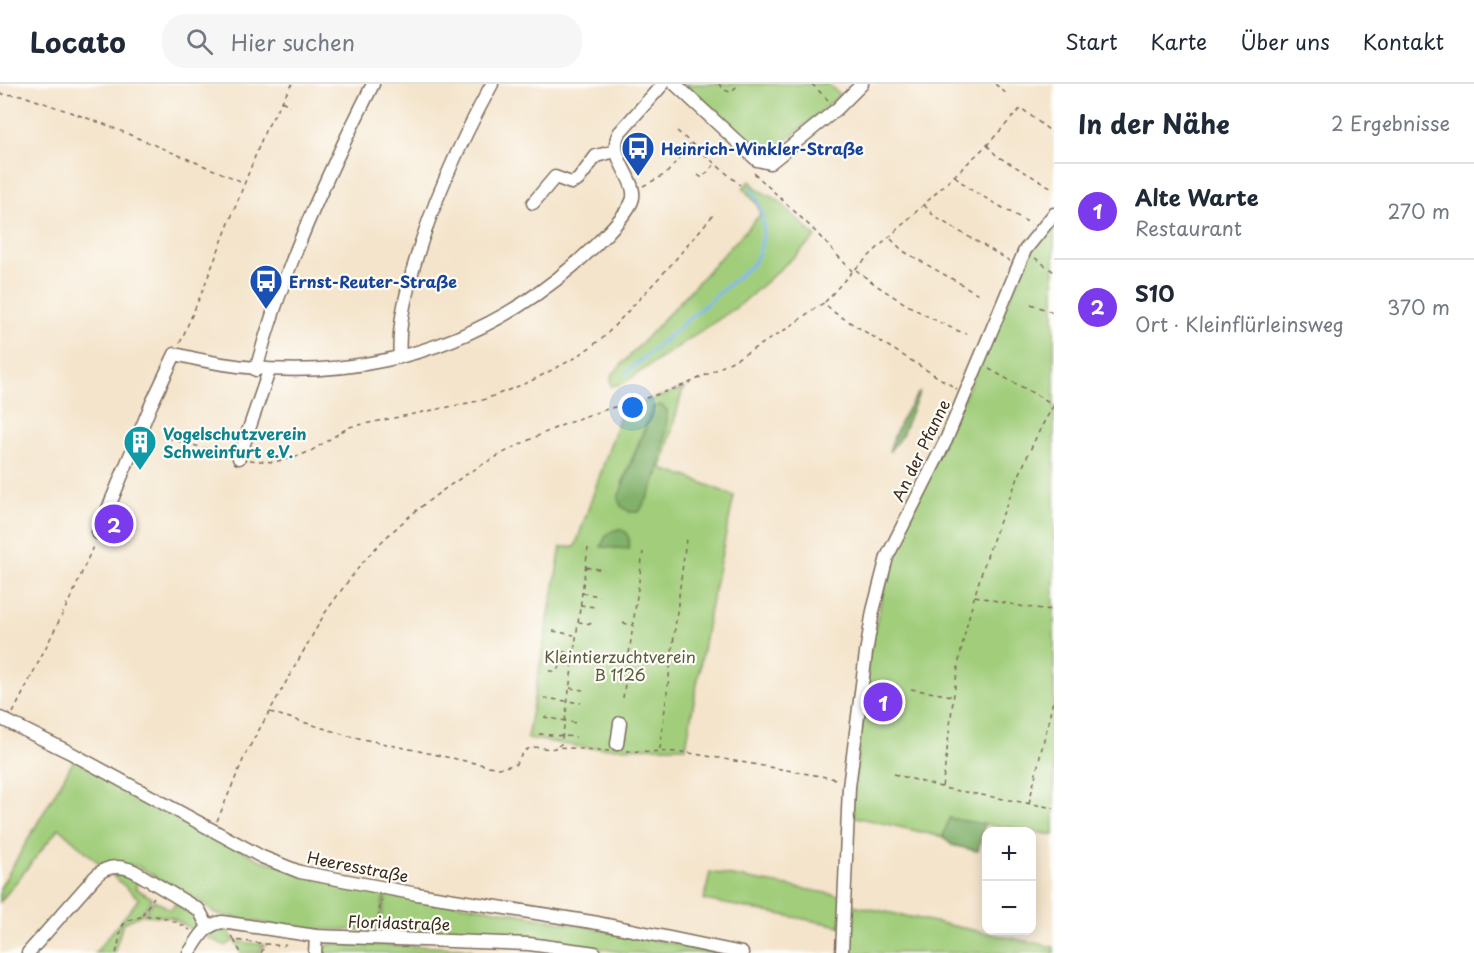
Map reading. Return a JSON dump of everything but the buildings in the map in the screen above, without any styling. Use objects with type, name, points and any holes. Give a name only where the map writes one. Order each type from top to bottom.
[{"type":"street","points":[[239,458],[262,370],[264,338],[338,157],[373,84]]},
{"type":"street","points":[[400,357],[398,342],[403,308],[427,223],[448,170],[492,84]]},
{"type":"street","points":[[98,533],[151,405],[175,354],[211,364],[262,370],[308,371],[351,367],[400,357],[448,342],[489,323],[525,303],[559,278],[607,233],[633,201],[633,192],[616,151],[615,141],[663,84]]},
{"type":"street","points":[[675,84],[758,160],[765,163],[775,160],[837,109],[862,84]]},
{"type":"street","points":[[533,203],[555,177],[571,183],[578,180],[596,156],[616,151]]},
{"type":"street","name":"An der Pfanne","points":[[851,774],[873,611],[887,557],[945,440],[1025,250],[1054,214]]},
{"type":"street","name":"Heeresstraße","points":[[4,720],[69,752],[262,857],[300,872],[598,923],[742,953]]},
{"type":"street","points":[[620,723],[620,749]]},
{"type":"street","points":[[842,953],[851,774]]},
{"type":"street","points":[[28,953],[100,872],[114,867],[125,867],[199,910],[204,931],[189,953]]},
{"type":"street","name":"Floridastraße","points":[[204,931],[222,922],[316,936],[529,944],[554,950],[596,953]]},
{"type":"street","points":[[315,953],[316,936]]},
{"type":"path","points":[[175,354],[202,292],[265,131],[292,84]]},
{"type":"path","points":[[718,84],[730,92],[740,84]]},
{"type":"path","points":[[812,84],[837,109]]},
{"type":"path","points":[[995,84],[1008,95]]},
{"type":"path","points":[[0,94],[21,95],[104,124],[245,183]]},
{"type":"path","points":[[281,101],[290,106]]},
{"type":"path","points":[[213,830],[246,753],[325,613],[392,532],[450,484],[510,449],[578,419],[690,382],[759,346],[824,303],[923,204],[987,145],[1021,108],[1054,134]]},
{"type":"path","points":[[677,131],[740,185]]},
{"type":"path","points":[[633,192],[666,174],[691,143]]},
{"type":"path","points":[[987,145],[997,156],[1054,189]]},
{"type":"path","points":[[666,149],[684,162]]},
{"type":"path","points":[[698,175],[702,178],[714,164]]},
{"type":"path","points":[[754,173],[812,228],[853,272]]},
{"type":"path","points":[[954,175],[968,188],[1041,230]]},
{"type":"path","points":[[923,204],[935,217],[1013,262]]},
{"type":"path","points":[[168,438],[239,458],[273,462],[311,451],[349,427],[483,400],[530,382],[575,358],[603,338],[669,267],[713,215]]},
{"type":"path","points":[[890,238],[903,251],[982,296]]},
{"type":"path","points":[[1025,250],[1054,272]]},
{"type":"path","points":[[856,270],[870,281],[946,326],[966,334]]},
{"type":"path","points":[[824,303],[836,313],[965,394]]},
{"type":"path","points":[[1031,304],[1054,313]]},
{"type":"path","points":[[942,787],[953,697],[974,596],[1000,518],[1027,457],[1054,405],[984,366]]},
{"type":"path","points":[[4,720],[75,589],[98,533]]},
{"type":"path","points":[[660,751],[686,539]]},
{"type":"path","points":[[269,712],[340,734],[498,768],[514,765],[529,749],[550,750],[557,747],[561,744],[565,721],[588,548]]},
{"type":"path","points":[[623,698],[643,552]]},
{"type":"path","points":[[585,567],[604,570]]},
{"type":"path","points":[[581,593],[600,596]]},
{"type":"path","points":[[974,596],[1024,607],[1054,610]]},
{"type":"path","points":[[579,605],[596,607]]},
{"type":"path","points":[[577,622],[593,624]]},
{"type":"path","points":[[623,623],[633,625]]},
{"type":"path","points":[[553,631],[575,635]]},
{"type":"path","points":[[554,650],[590,658]]},
{"type":"path","points":[[549,671],[556,671],[563,663],[571,669]]},
{"type":"path","points":[[569,688],[583,690]]},
{"type":"path","points":[[911,689],[953,697]]},
{"type":"path","points":[[1029,804],[1054,697]]},
{"type":"path","points":[[544,698],[581,703]]},
{"type":"path","points":[[544,717],[576,723]]},
{"type":"path","points":[[539,734],[576,737]]},
{"type":"path","points":[[557,747],[684,752],[851,774]]},
{"type":"path","points":[[894,774],[942,787],[1054,808]]},
{"type":"path","points":[[142,916],[161,886]]},
{"type":"path","points":[[375,938],[384,888]]},
{"type":"path","points":[[116,953],[124,925],[131,919],[142,916],[170,918],[204,931]]},
{"type":"path","points":[[222,922],[240,953]]},
{"type":"path","points":[[234,940],[283,946],[297,933]]},
{"type":"path","points":[[261,953],[266,944]]},
{"type":"green space","points":[[685,84],[828,84],[840,95],[775,150],[762,154]]},
{"type":"green space","points":[[750,181],[757,189],[779,201],[816,237],[740,305],[622,384],[611,386],[611,376],[760,215],[757,204],[743,188]]},
{"type":"green space","points":[[1054,223],[1054,835],[1036,832],[1036,827],[1003,827],[984,824],[978,851],[952,845],[943,837],[851,816],[869,654],[892,554],[1033,247]]},
{"type":"green space","name":"Kleintierzuchtverein B 1126","points":[[685,388],[662,467],[664,470],[734,496],[710,609],[686,747],[588,748],[527,738],[561,547],[575,547],[621,414],[619,411]],"holes":[[[661,405],[667,410],[658,476],[622,484],[653,407]]]},
{"type":"green space","points":[[920,391],[902,435],[889,452],[901,420]]},
{"type":"green space","points":[[661,405],[667,410],[667,419],[656,479],[639,512],[630,512],[621,506],[618,498],[653,407]]},
{"type":"green space","points":[[619,529],[626,532],[629,549],[601,547],[607,535]]},
{"type":"green space","points":[[74,760],[260,860],[385,891],[377,930],[309,929],[216,914],[204,904],[137,866],[101,865],[59,828],[0,902],[0,888]]},
{"type":"green space","points":[[949,818],[984,824],[978,851],[952,845],[943,837]]},
{"type":"green space","points":[[710,872],[843,896],[841,926],[704,900]]},
{"type":"green space","points":[[112,875],[124,875],[139,881],[135,888],[152,898],[141,915],[123,923],[114,953],[95,953],[139,899]]},
{"type":"green space","points":[[387,892],[514,913],[723,953],[624,953],[531,938],[379,930]]},
{"type":"green space","points":[[154,900],[171,910],[175,903],[196,916],[197,923],[193,930],[170,917],[144,915]]},
{"type":"green space","points":[[848,904],[982,932],[982,935],[997,935],[1054,947],[1054,953],[845,953]]},
{"type":"green space","points":[[227,929],[234,940],[226,946],[207,937],[218,930]]},
{"type":"green space","points":[[235,941],[265,945],[259,953],[241,953]]},
{"type":"green space","points":[[338,943],[460,948],[471,950],[471,953],[321,953],[328,945]]},
{"type":"waterway","points":[[626,373],[754,263],[762,244],[763,225],[760,206],[751,188]]},
{"type":"place","name":"Heinrich-Winkler-Straße","points":[[638,177]]},
{"type":"place","name":"Ernst-Reuter-Straße","points":[[266,310]]},
{"type":"place","name":"Vogelschutzverein Schweinfurt e.V.","points":[[140,471]]},
{"type":"place","name":"S10","points":[[114,524]]},
{"type":"place","name":"Alte Warte","points":[[883,702]]}]
